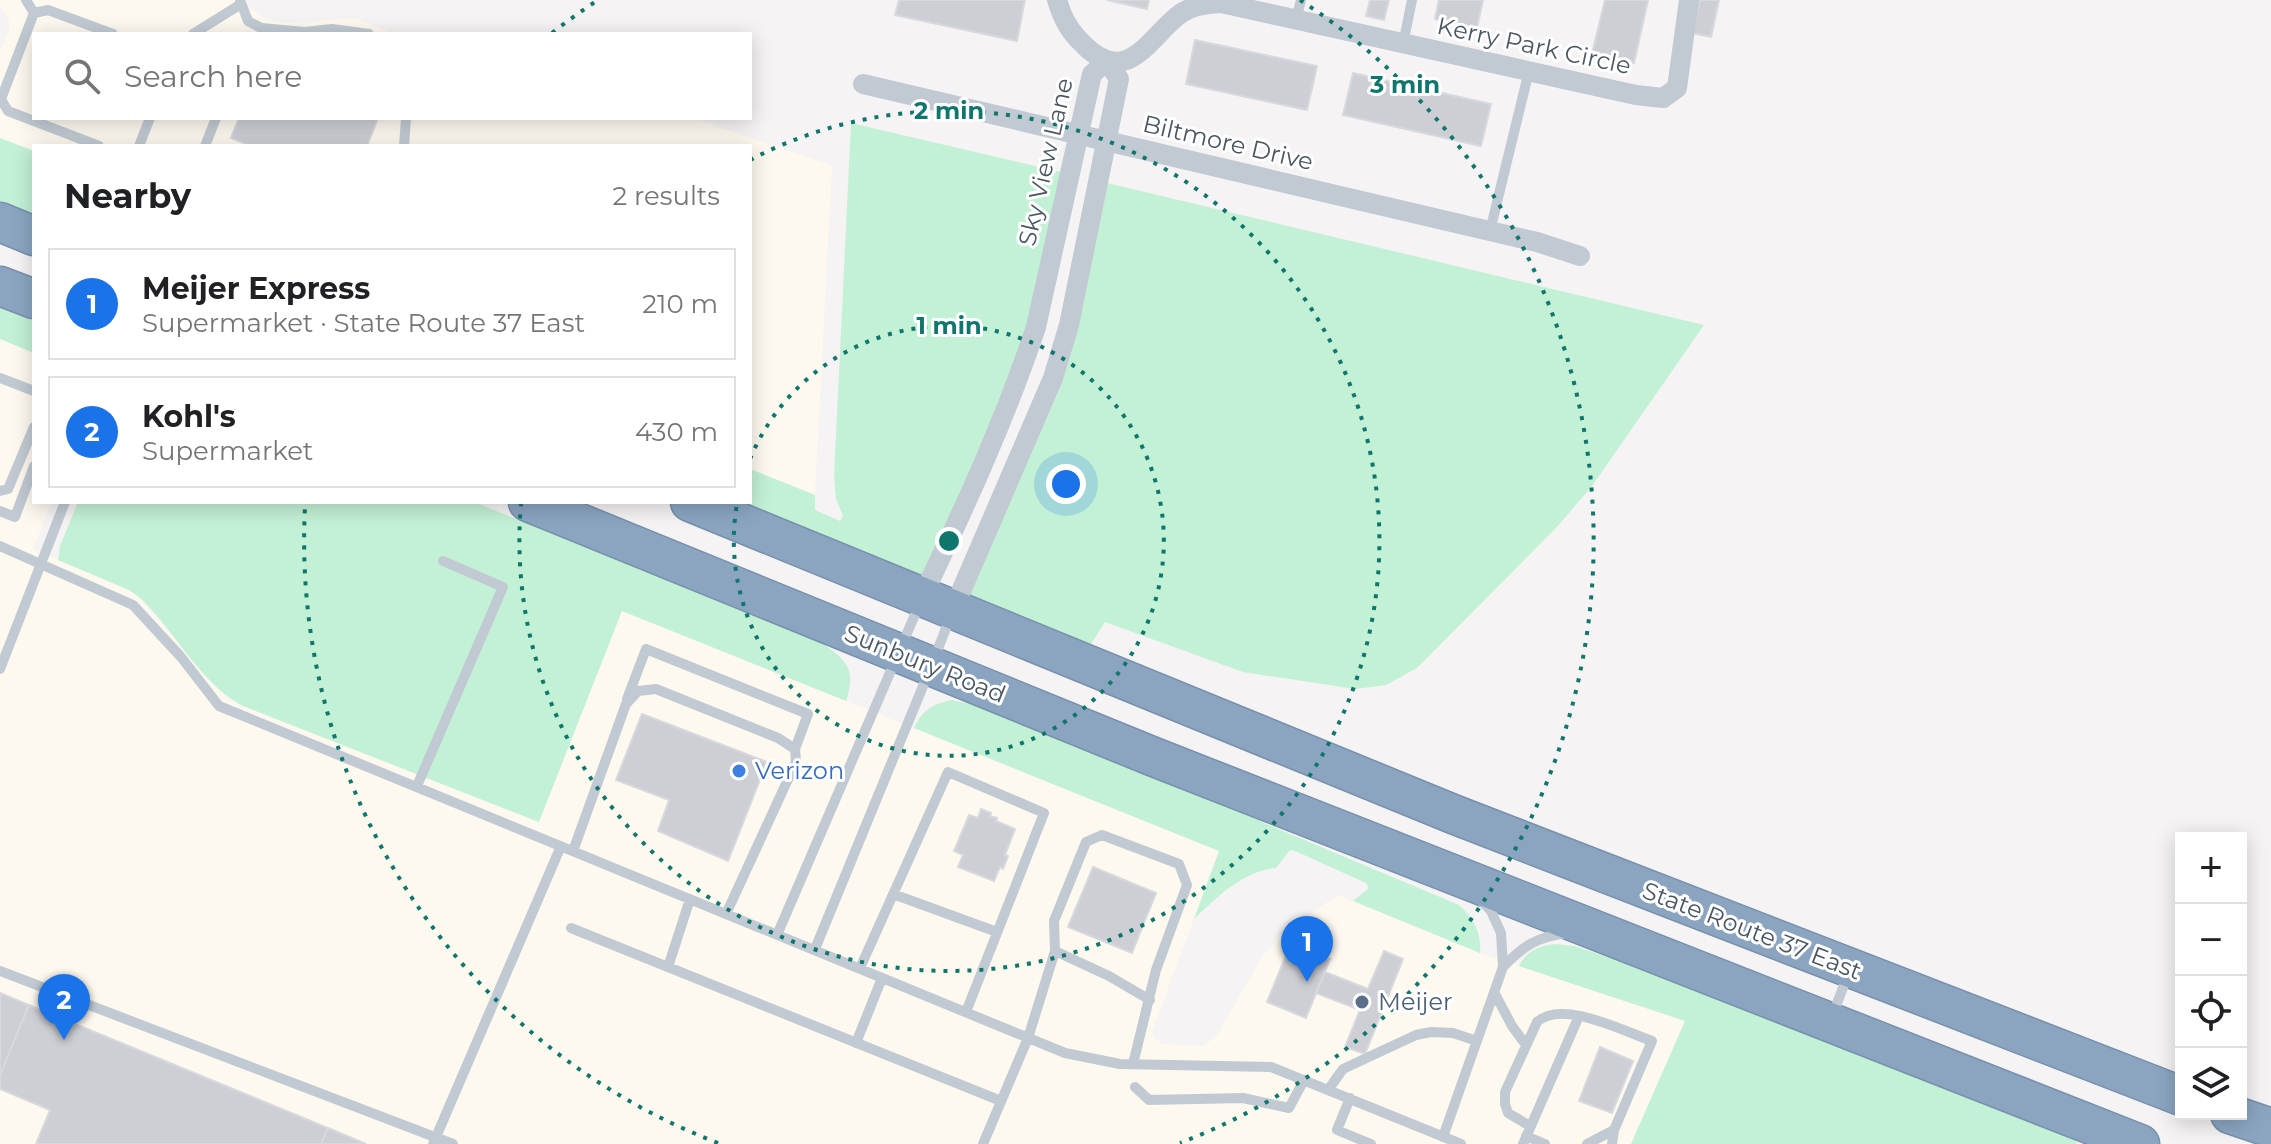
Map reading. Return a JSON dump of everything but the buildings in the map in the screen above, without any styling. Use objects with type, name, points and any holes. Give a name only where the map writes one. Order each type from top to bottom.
[{"type":"highway","points":[[0,222],[32,235]]},
{"type":"highway","points":[[0,286],[32,298]]},
{"type":"highway","name":"Sunbury Road","points":[[533,504],[1460,878]]},
{"type":"highway","points":[[698,504],[938,604]]},
{"type":"highway","name":"State Route 37 East","points":[[938,604],[1325,762],[2175,1094]]},
{"type":"highway","points":[[1460,878],[1830,1022],[2122,1141],[2135,1080]]},
{"type":"highway","points":[[2247,1120],[2271,1128]]},
{"type":"street","points":[[1057,0],[1063,21],[1076,37],[1090,51],[1107,61]]},
{"type":"street","name":"Kerry Park Circle","points":[[1107,61],[1120,63],[1141,53],[1180,14],[1198,5],[1221,3],[1299,10],[1403,44],[1636,95],[1663,98],[1677,88],[1689,0]]},
{"type":"street","name":"Sky View Lane","points":[[1107,61],[1119,79],[1069,325],[1053,378],[938,604],[965,507],[1036,327],[1092,74],[1107,61]]},
{"type":"street","name":"Biltmore Drive","points":[[863,84],[1490,231],[1580,256]]},
{"type":"lane","points":[[26,0],[34,13]]},
{"type":"lane","points":[[1403,44],[1412,0]]},
{"type":"lane","points":[[196,32],[240,2],[252,29],[354,32]]},
{"type":"lane","points":[[34,13],[48,10],[108,32]]},
{"type":"lane","points":[[34,13],[1,99],[8,111],[94,144]]},
{"type":"lane","points":[[1490,231],[1529,71]]},
{"type":"lane","points":[[140,144],[149,120]]},
{"type":"lane","points":[[206,144],[215,120]]},
{"type":"lane","points":[[404,144],[406,120]]},
{"type":"lane","points":[[0,378],[32,390]]},
{"type":"lane","points":[[0,491],[8,489],[32,432]]},
{"type":"lane","points":[[0,511],[15,517],[32,480]]},
{"type":"lane","points":[[0,669],[64,504]]},
{"type":"lane","points":[[0,546],[133,605],[181,657],[219,706],[1028,1038],[1065,1053],[1120,1064],[1271,1067],[1461,1144]]},
{"type":"lane","points":[[417,786],[503,587],[443,561]]},
{"type":"lane","points":[[815,949],[915,660],[938,604]]},
{"type":"lane","points":[[777,935],[915,660],[938,604]]},
{"type":"lane","points":[[573,851],[646,649],[808,714],[795,749],[796,762],[726,914]]},
{"type":"lane","points":[[626,704],[638,691],[656,689],[778,738],[795,749]]},
{"type":"lane","points":[[860,968],[948,772],[1044,813],[966,1012]]},
{"type":"lane","points":[[983,1144],[1028,1038],[1055,951],[1054,921],[1086,842],[1102,835],[1179,864],[1187,885],[1156,970],[1133,1064]]},
{"type":"lane","points":[[434,1141],[561,846]]},
{"type":"lane","points":[[1443,1137],[1503,967],[1501,933],[1491,911],[1460,878]]},
{"type":"lane","points":[[893,894],[997,932]]},
{"type":"lane","points":[[668,967],[690,899]]},
{"type":"lane","points":[[571,928],[1001,1101]]},
{"type":"lane","points":[[1503,967],[1523,946],[1550,935],[1590,929]]},
{"type":"lane","points":[[1055,951],[1109,976],[1150,1000]]},
{"type":"lane","points":[[1830,1022],[1851,969]]},
{"type":"lane","points":[[0,971],[434,1141],[453,1144]]},
{"type":"lane","points":[[856,1043],[882,978]]},
{"type":"lane","points":[[1494,992],[1526,1045]]},
{"type":"lane","points":[[1545,1144],[1526,1135],[1508,1113],[1505,1092],[1537,1022],[1545,1015],[1566,1012],[1652,1041],[1614,1130],[1612,1144]]},
{"type":"lane","points":[[1526,1135],[1579,1016]]},
{"type":"lane","points":[[1328,1090],[1343,1069],[1416,1035],[1453,1033],[1477,1041]]},
{"type":"lane","points":[[1135,1087],[1149,1100],[1243,1098],[1289,1108],[1304,1080]]},
{"type":"lane","points":[[1350,1098],[1337,1130],[1371,1144]]},
{"type":"lane","points":[[1587,1144],[1614,1130]]},
{"type":"shaded area","points":[[0,0],[246,0],[249,7],[261,16],[274,21],[289,23],[355,18],[391,32],[32,32],[32,120],[700,120],[832,166],[815,495],[752,470],[752,144],[32,144],[32,150],[0,138],[0,52],[9,30],[9,21]]},
{"type":"shaded area","points":[[0,339],[32,352],[32,504],[51,504],[33,549],[139,597],[226,698],[242,706],[538,822],[622,611],[1219,851],[1152,1032],[1155,1039],[1163,1044],[1204,1046],[1217,1035],[1262,957],[1285,930],[1338,895],[1480,953],[1685,1021],[1631,1144],[0,1144]]},
{"type":"green space","points":[[851,123],[1065,173],[1018,361],[923,585],[725,504],[752,504],[752,470],[815,495],[815,510],[840,521],[843,516],[836,499],[834,477]]},
{"type":"green space","points":[[0,138],[32,150],[32,221],[0,208]]},
{"type":"green space","points":[[1103,182],[1704,325],[1592,486],[1556,528],[1417,668],[1386,685],[1355,689],[1243,672],[1105,622],[1086,652],[964,602],[1054,392]]},
{"type":"green space","points":[[0,307],[32,320],[32,352],[0,339]]},
{"type":"green space","points":[[77,504],[479,504],[820,642],[847,666],[849,690],[846,701],[622,611],[539,822],[243,706],[213,683],[139,597],[58,560],[60,546]]},
{"type":"green space","points":[[950,700],[978,705],[1237,808],[1264,823],[1459,905],[1476,926],[1480,953],[1353,901],[1369,888],[1366,883],[1293,850],[1276,868],[1252,874],[1231,886],[1194,919],[1219,851],[914,728],[928,709]]},
{"type":"green space","points":[[1555,944],[1574,946],[1645,969],[1848,1046],[1888,1066],[2063,1131],[2077,1144],[1631,1144],[1685,1021],[1519,966],[1534,950]]},
{"type":"place","name":"Verizon","points":[[739,771]]},
{"type":"place","name":"Meijer Express","points":[[1307,982]]},
{"type":"place","name":"Meijer","points":[[1362,1002]]},
{"type":"place","name":"Kohl's","points":[[64,1040]]}]
